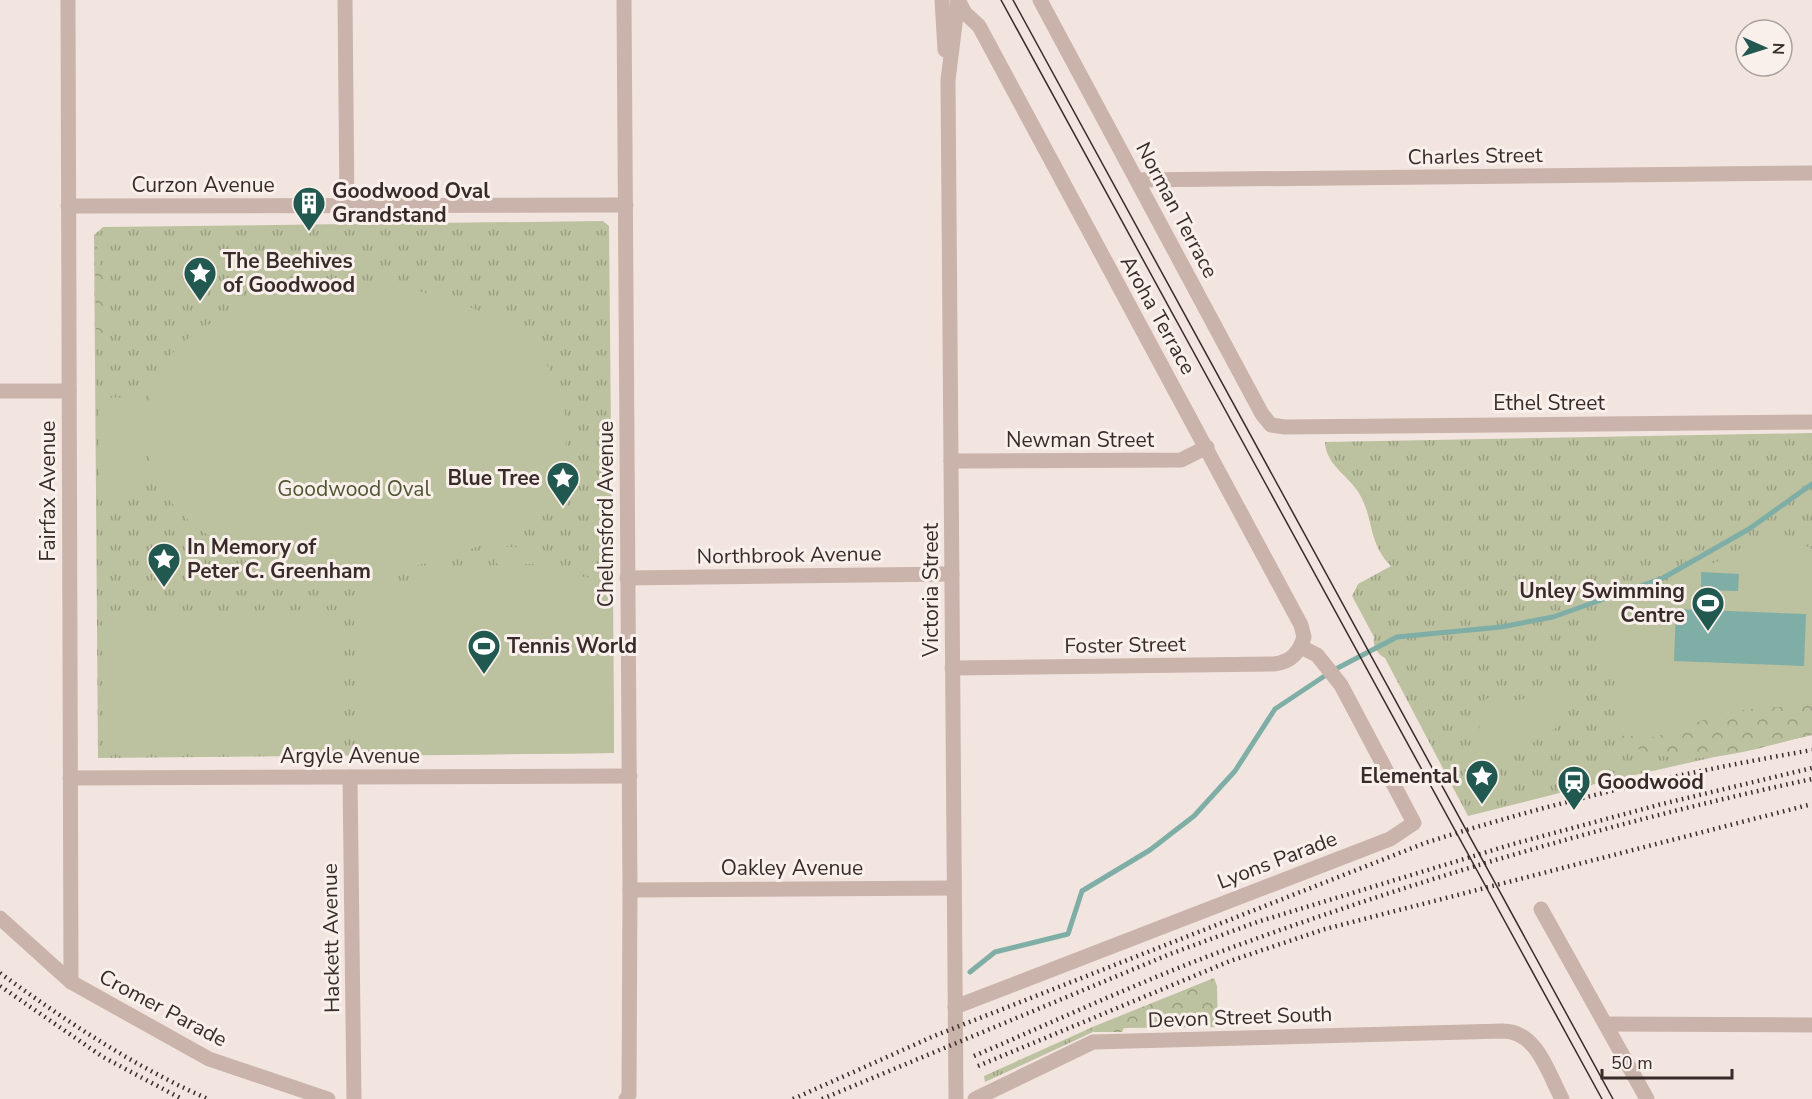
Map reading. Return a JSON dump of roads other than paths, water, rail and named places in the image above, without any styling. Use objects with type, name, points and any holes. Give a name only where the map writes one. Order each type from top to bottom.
[{"type":"street","name":"Fairfax Avenue","points":[[68,0],[71,982]]},
{"type":"street","points":[[345,0],[347,206]]},
{"type":"street","name":"Chelmsford Avenue","points":[[624,0],[630,776],[629,1095],[626,1099]]},
{"type":"street","name":"Victoria Street","points":[[942,0],[948,80],[956,1099]]},
{"type":"street","name":"Victoria Street","points":[[948,80],[958,0]]},
{"type":"street","name":"Aroha Terrace","points":[[958,0],[965,13],[978,26],[1301,625],[1304,637],[1298,652]]},
{"type":"street","name":"Norman Terrace","points":[[1040,0],[1262,414],[1271,425],[1286,427]]},
{"type":"street","name":"Charles Street","points":[[1138,180],[1812,173]]},
{"type":"street","name":"Curzon Avenue","points":[[68,206],[626,205]]},
{"type":"street","points":[[0,391],[69,391]]},
{"type":"street","name":"Ethel Street","points":[[1286,427],[1812,422]]},
{"type":"street","name":"Newman Street","points":[[951,461],[1181,460],[1206,447]]},
{"type":"street","name":"Northbrook Avenue","points":[[627,578],[952,574]]},
{"type":"street","name":"Lyons Parade","points":[[955,1007],[1390,839],[1414,824],[1341,686],[1317,655],[1298,652]]},
{"type":"street","name":"Foster Street","points":[[952,668],[1274,664],[1287,662],[1298,652]]},
{"type":"street","name":"Argyle Avenue","points":[[70,778],[630,776]]},
{"type":"street","name":"Hackett Avenue","points":[[350,777],[354,1099]]},
{"type":"street","name":"Oakley Avenue","points":[[630,890],[954,888]]},
{"type":"street","points":[[1541,909],[1647,1099]]},
{"type":"street","name":"Cromer Parade","points":[[0,918],[71,982],[209,1059],[328,1099]]},
{"type":"street","points":[[1606,1024],[1812,1025]]},
{"type":"street","name":"Devon Street South","points":[[975,1099],[1093,1042],[1503,1031],[1519,1033],[1532,1044],[1562,1099]]},
{"type":"water","points":[[1701,572],[1739,574],[1738,591],[1701,590]]},
{"type":"water","points":[[1676,609],[1806,614],[1804,666],[1674,661]]},
{"type":"waterway","points":[[970,972],[995,952],[1068,934],[1082,891],[1150,850],[1194,816],[1235,771],[1275,709],[1332,671],[1397,637],[1501,627],[1553,617],[1663,578],[1749,529],[1812,484]]},
{"type":"tram line","points":[[1001,0],[1602,1099]]},
{"type":"tram line","points":[[1013,0],[1613,1099]]},
{"type":"railway","points":[[793,1099],[934,1036],[1425,843],[1520,814],[1617,790],[1714,768],[1812,750]]},
{"type":"railway","points":[[822,1099],[1170,954],[1257,922],[1513,844],[1662,804],[1812,768]]},
{"type":"railway","points":[[974,1056],[1200,959],[1376,898],[1593,832],[1812,779]]},
{"type":"railway","points":[[978,1066],[1230,961],[1325,929],[1812,804]]},
{"type":"railway","points":[[0,973],[101,1042],[153,1072],[208,1099]]},
{"type":"railway","points":[[0,986],[103,1057],[182,1099]]},
{"type":"place","name":"Goodwood Oval Grandstand","points":[[309,232]]},
{"type":"place","name":"The Beehives of Goodwood","points":[[200,302]]},
{"type":"place","name":"Blue Tree","points":[[563,507]]},
{"type":"place","name":"In Memory of Peter C. Greenham","points":[[164,588]]},
{"type":"place","name":"Unley Swimming Centre","points":[[1708,632]]},
{"type":"place","name":"Tennis World","points":[[484,675]]},
{"type":"place","name":"Elemental","points":[[1482,805]]},
{"type":"place","name":"Goodwood","points":[[1574,811]]},
{"type":"park label","name":"Goodwood Oval","points":[[354,489]]}]
